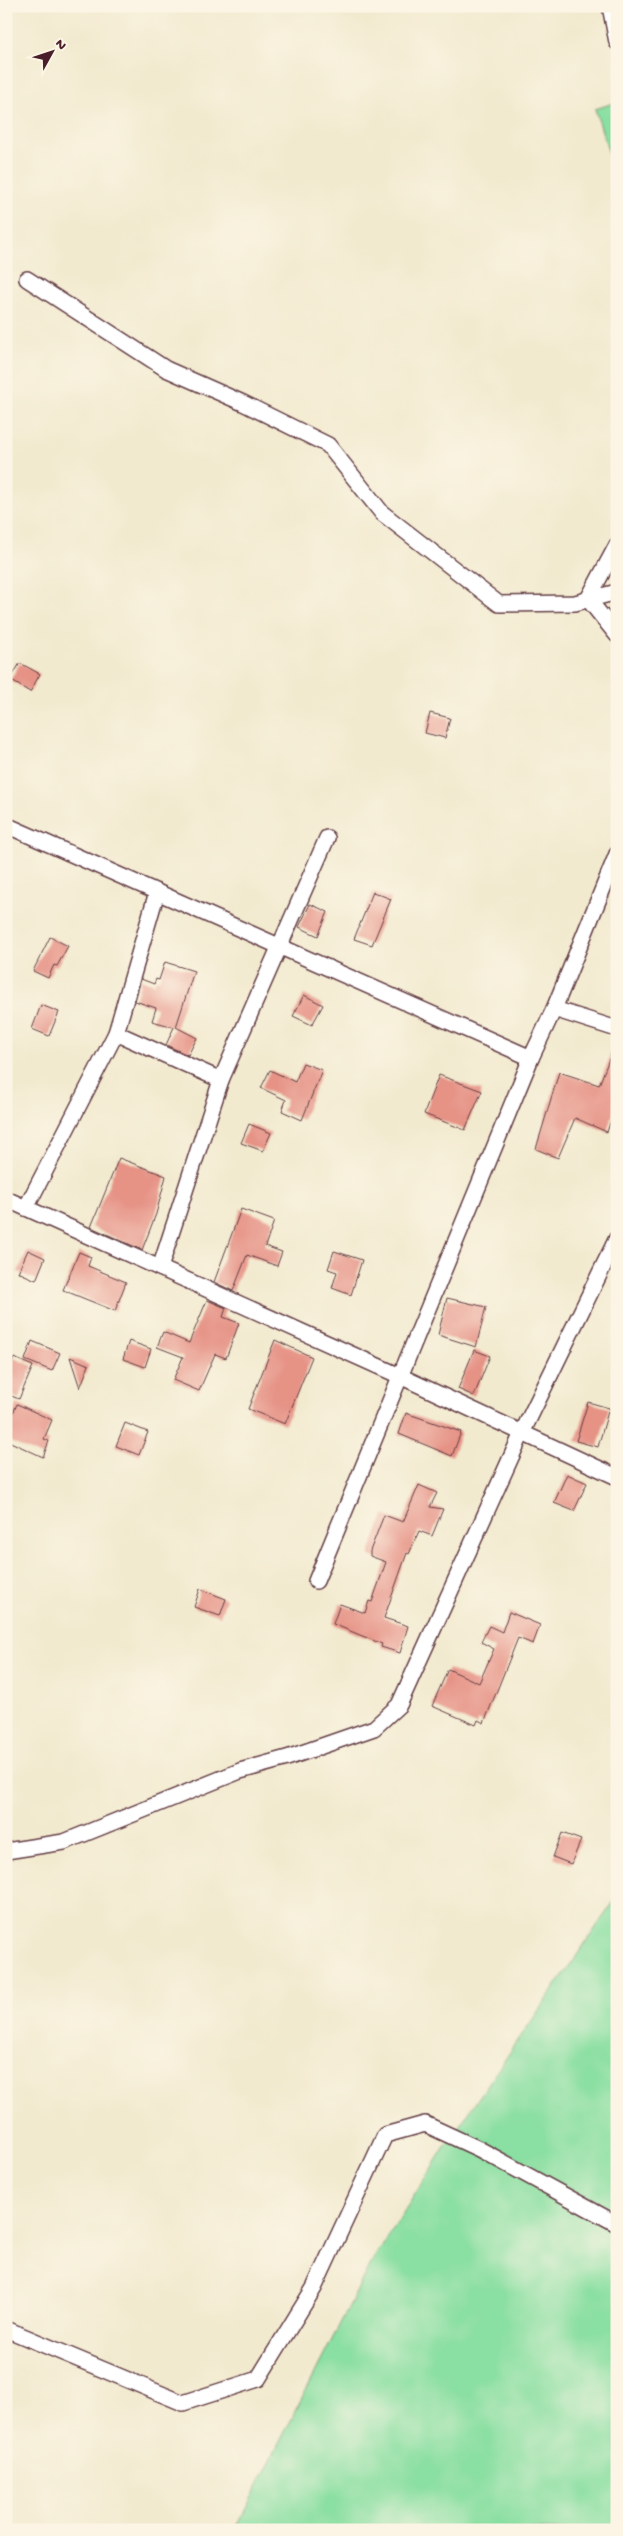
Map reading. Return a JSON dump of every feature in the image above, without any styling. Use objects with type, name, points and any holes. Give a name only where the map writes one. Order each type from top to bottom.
[{"type":"street","points":[[610,6],[617,42]]},
{"type":"street","points":[[27,279],[166,369],[243,403],[328,445],[382,513],[499,604],[575,603],[617,592]]},
{"type":"street","points":[[588,599],[617,545]]},
{"type":"street","points":[[588,599],[617,635]]},
{"type":"street","points":[[6,825],[531,1058]]},
{"type":"street","points":[[160,1268],[221,1080],[328,838]]},
{"type":"street","points":[[316,1581],[617,854]]},
{"type":"street","points":[[26,1208],[116,1032],[158,892]]},
{"type":"street","points":[[554,1010],[617,1029]]},
{"type":"street","points":[[116,1032],[221,1080]]},
{"type":"street","points":[[6,1199],[400,1376],[617,1477]]},
{"type":"street","points":[[6,1851],[64,1842],[240,1771],[287,1758],[374,1728],[399,1706],[522,1433],[617,1238]]},
{"type":"street","points":[[6,2329],[183,2403],[258,2379],[314,2288],[384,2135],[425,2124],[479,2150],[617,2224]]},
{"type":"green space","points":[[617,102],[617,179],[595,109]]},
{"type":"green space","points":[[617,1897],[617,2530],[235,2530],[368,2269],[444,2148]]},
{"type":"building","points":[[20,663],[40,674],[30,692],[10,680]]},
{"type":"building","points":[[430,713],[450,718],[445,738],[425,733]]},
{"type":"building","points":[[373,892],[391,899],[372,945],[354,939]]},
{"type":"building","points":[[310,904],[328,912],[318,936],[299,927]]},
{"type":"building","points":[[50,937],[68,946],[57,966],[54,965],[48,978],[33,971]]},
{"type":"building","points":[[165,962],[194,971],[176,1027],[197,1038],[188,1055],[166,1045],[174,1027],[152,1021],[156,1008],[135,1001],[141,979],[154,984],[156,979],[159,980]]},
{"type":"building","points":[[304,995],[323,1005],[312,1025],[293,1016]]},
{"type":"building","points":[[41,1005],[59,1012],[49,1036],[32,1029]]},
{"type":"building","points":[[616,1041],[617,1102],[607,1132],[575,1118],[558,1158],[536,1149],[559,1072],[599,1085]]},
{"type":"building","points":[[303,1063],[322,1070],[302,1120],[282,1111],[286,1100],[261,1088],[270,1070],[295,1082]]},
{"type":"building","points":[[439,1075],[482,1091],[465,1130],[424,1114]]},
{"type":"building","points":[[249,1124],[271,1133],[263,1151],[241,1143]]},
{"type":"building","points":[[119,1158],[166,1176],[156,1214],[142,1250],[91,1227]]},
{"type":"building","points":[[241,1209],[274,1221],[265,1246],[282,1252],[277,1266],[247,1255],[233,1291],[214,1282]]},
{"type":"building","points":[[28,1250],[45,1258],[36,1280],[18,1272]]},
{"type":"building","points":[[334,1251],[362,1260],[351,1295],[332,1288],[337,1272],[328,1269]]},
{"type":"building","points":[[79,1252],[91,1257],[88,1266],[126,1282],[115,1311],[63,1290]]},
{"type":"building","points":[[447,1298],[486,1307],[476,1347],[438,1335]]},
{"type":"building","points":[[207,1300],[226,1308],[223,1317],[239,1323],[226,1358],[215,1354],[199,1391],[173,1380],[183,1357],[157,1347],[163,1332],[189,1343]]},
{"type":"building","points":[[275,1340],[312,1357],[285,1424],[248,1409]]},
{"type":"building","points":[[32,1341],[60,1353],[52,1371],[25,1360]]},
{"type":"building","points":[[129,1341],[151,1349],[145,1367],[123,1359]]},
{"type":"building","points":[[474,1350],[490,1356],[474,1396],[458,1389]]},
{"type":"building","points":[[70,1357],[89,1365],[80,1388]]},
{"type":"building","points":[[14,1358],[33,1366],[19,1399],[6,1394],[6,1377]]},
{"type":"building","points":[[588,1402],[609,1408],[598,1447],[576,1441]]},
{"type":"building","points":[[17,1404],[52,1420],[44,1439],[49,1441],[43,1457],[6,1440],[6,1430]]},
{"type":"building","points":[[406,1413],[461,1432],[452,1456],[399,1434]]},
{"type":"building","points":[[125,1423],[148,1432],[139,1455],[116,1446]]},
{"type":"building","points":[[567,1474],[587,1483],[574,1511],[554,1503]]},
{"type":"building","points":[[419,1485],[437,1493],[430,1507],[443,1509],[432,1536],[419,1531],[409,1554],[407,1553],[384,1618],[408,1626],[400,1653],[381,1647],[382,1644],[333,1624],[340,1604],[365,1613],[369,1601],[372,1602],[386,1562],[370,1556],[370,1551],[384,1515],[403,1522]]},
{"type":"building","points":[[200,1589],[226,1599],[220,1616],[194,1607]]},
{"type":"building","points":[[509,1612],[540,1625],[533,1644],[518,1638],[484,1723],[478,1720],[476,1725],[432,1706],[448,1669],[479,1683],[494,1649],[481,1642],[489,1626],[502,1632]]},
{"type":"building","points":[[562,1833],[581,1840],[571,1864],[553,1857]]}]
